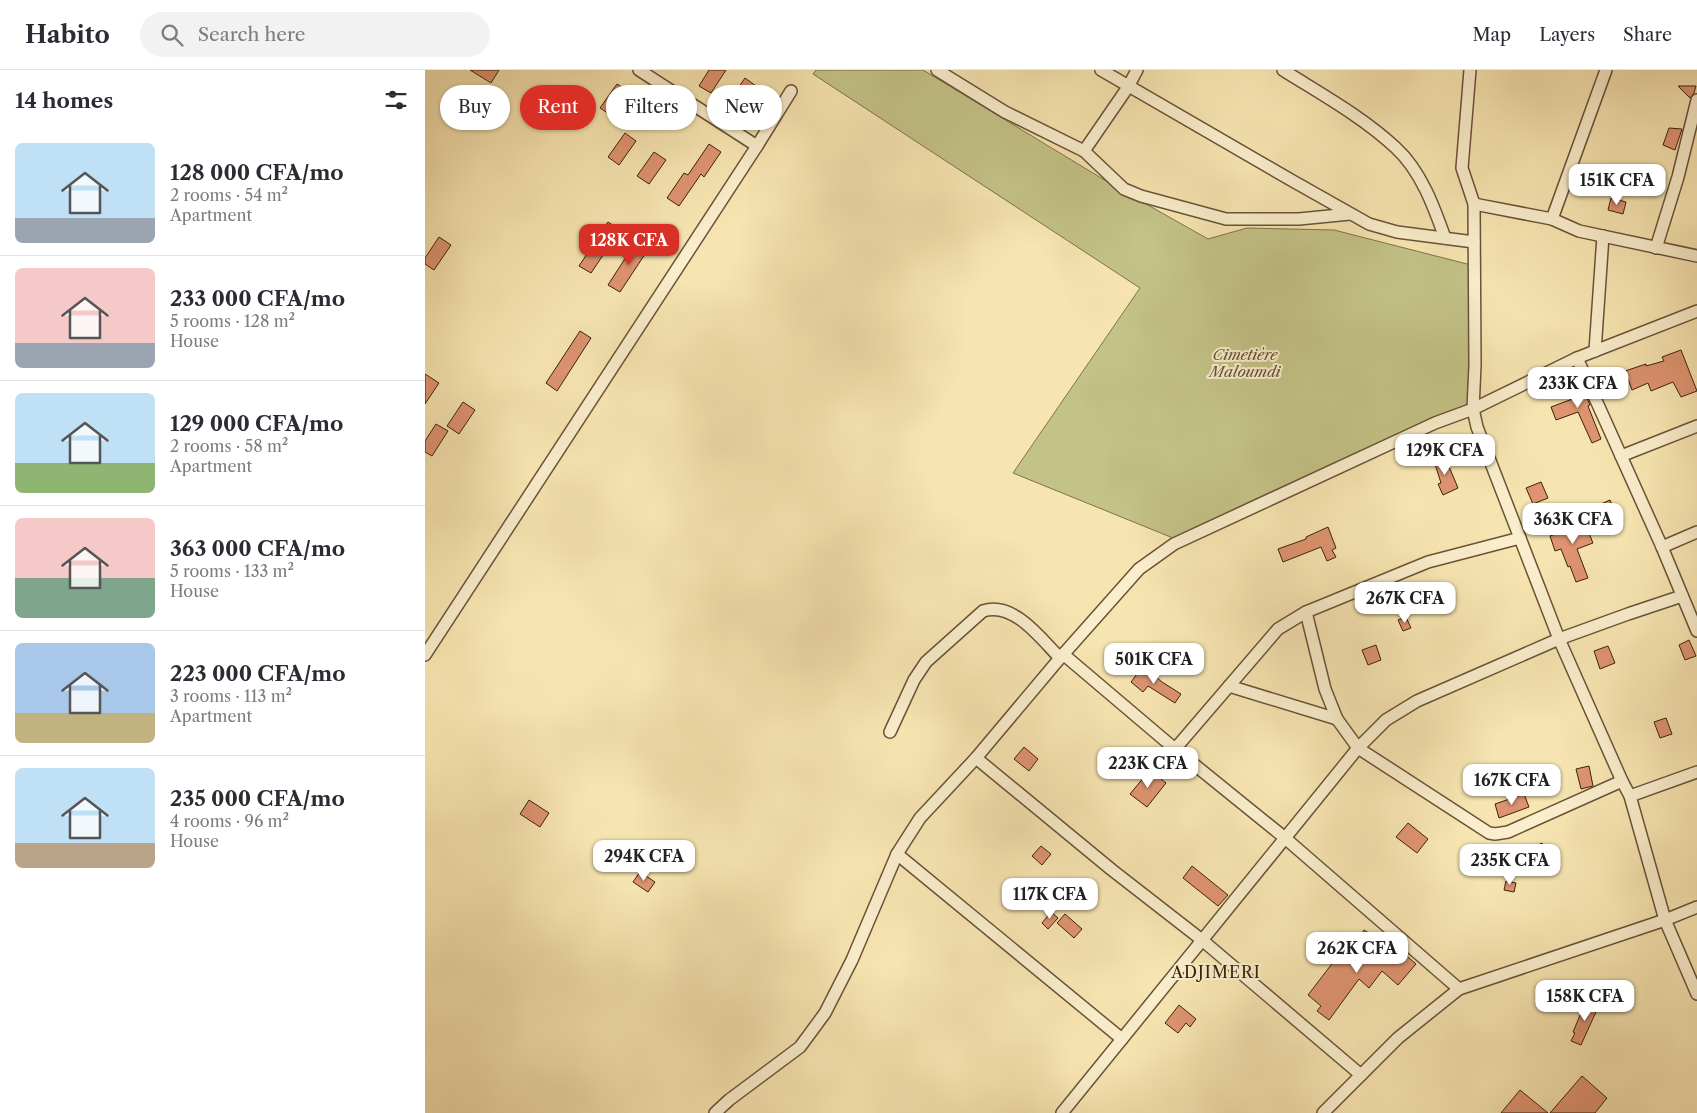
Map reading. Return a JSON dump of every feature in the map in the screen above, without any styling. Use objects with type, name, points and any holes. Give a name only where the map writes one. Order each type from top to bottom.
[{"type":"street","points":[[639,70],[757,146]]},
{"type":"street","points":[[937,70],[1005,112],[1084,151],[1124,188],[1141,196],[1226,219],[1299,219],[1351,214]]},
{"type":"street","points":[[1101,70],[1369,224],[1397,232],[1475,242]]},
{"type":"street","points":[[1084,151],[1128,87],[1137,70]]},
{"type":"street","points":[[1283,70],[1363,122],[1397,148],[1420,181],[1435,209],[1445,238]]},
{"type":"street","points":[[1470,70],[1462,168],[1474,204],[1475,365],[1473,409],[1477,427],[1559,639],[1621,782],[1630,796],[1665,920],[1697,994]]},
{"type":"street","points":[[1552,219],[1606,70]]},
{"type":"street","points":[[425,654],[791,91]]},
{"type":"street","points":[[1657,248],[1678,177],[1697,100]]},
{"type":"street","points":[[1474,204],[1552,219],[1579,231],[1697,256]]},
{"type":"street","points":[[1595,351],[1603,236]]},
{"type":"street","points":[[715,1113],[729,1100],[799,1047],[825,1013],[852,960],[897,854],[920,818],[976,758],[1139,569],[1174,544],[1435,423],[1473,409],[1577,358],[1697,311]]},
{"type":"street","points":[[1577,358],[1662,547],[1697,631]]},
{"type":"street","points":[[1621,456],[1697,426]]},
{"type":"street","points":[[1662,547],[1697,532]]},
{"type":"street","points":[[1175,749],[1278,629],[1306,612],[1428,562],[1520,538]]},
{"type":"street","points":[[1062,1113],[1358,748],[1386,720],[1417,700],[1559,639],[1682,596]]},
{"type":"street","points":[[890,732],[914,680],[926,662],[983,611],[991,608],[1010,613],[1025,623],[1062,656],[1285,838],[1459,988]]},
{"type":"street","points":[[1306,612],[1325,689],[1337,718],[1358,748],[1477,826],[1495,834],[1508,832],[1621,782]]},
{"type":"street","points":[[1229,686],[1337,718]]},
{"type":"street","points":[[976,758],[1112,870],[1202,940],[1361,1075]]},
{"type":"street","points":[[1630,796],[1697,772]]},
{"type":"street","points":[[897,854],[1122,1039]]},
{"type":"street","points":[[1323,1113],[1398,1038],[1459,988],[1665,920],[1697,907]]},
{"type":"green space","name":"Cimetière Maloumdi","points":[[816,70],[923,70],[1116,187],[1208,239],[1247,228],[1334,230],[1479,267],[1469,404],[1173,538],[1013,473],[1140,288],[813,74]]},
{"type":"building","points":[[470,70],[499,70],[491,83]]},
{"type":"building","points":[[709,70],[726,70],[716,85],[707,85],[707,91],[699,86]]},
{"type":"building","points":[[745,78],[755,85],[740,85]]},
{"type":"building","points":[[1678,86],[1696,86],[1690,98]]},
{"type":"building","points":[[606,100],[606,112],[600,108]]},
{"type":"building","points":[[1669,128],[1682,129],[1675,150],[1663,145]]},
{"type":"building","points":[[625,133],[636,141],[619,165],[608,157]]},
{"type":"building","points":[[709,144],[721,152],[704,177],[701,174],[679,206],[667,198],[684,173],[688,175]]},
{"type":"building","points":[[654,152],[666,160],[649,184],[637,176]]},
{"type":"building","points":[[1611,198],[1626,202],[1623,214],[1608,210]]},
{"type":"building","points":[[608,222],[620,230],[591,273],[579,266]]},
{"type":"building","points":[[439,237],[451,245],[434,270],[425,264],[425,258]]},
{"type":"building","points":[[637,240],[649,248],[620,292],[608,285]]},
{"type":"building","points":[[580,331],[591,338],[557,391],[546,383]]},
{"type":"building","points":[[1681,350],[1697,391],[1681,397],[1673,382],[1651,391],[1648,383],[1632,390],[1625,371],[1646,364],[1646,366],[1664,361],[1662,357]]},
{"type":"building","points":[[425,374],[439,383],[425,404]]},
{"type":"building","points":[[1576,374],[1590,405],[1588,406],[1601,439],[1592,443],[1578,412],[1556,420],[1551,407],[1575,398],[1567,378]]},
{"type":"building","points":[[463,402],[475,410],[459,434],[447,426]]},
{"type":"building","points":[[436,424],[448,431],[432,456],[425,452],[425,441]]},
{"type":"building","points":[[1445,457],[1458,488],[1443,495],[1438,484],[1441,483],[1434,461]]},
{"type":"building","points":[[1541,482],[1548,498],[1533,504],[1526,488]]},
{"type":"building","points":[[1610,500],[1614,509],[1605,513],[1601,504]]},
{"type":"building","points":[[1581,514],[1593,543],[1577,549],[1588,578],[1576,582],[1561,549],[1555,551],[1550,536],[1566,530],[1563,522]]},
{"type":"building","points":[[1328,527],[1336,548],[1332,550],[1336,557],[1327,561],[1321,547],[1283,562],[1278,549],[1306,539],[1306,537]]},
{"type":"building","points":[[1406,617],[1411,628],[1403,631],[1398,620]]},
{"type":"building","points":[[1689,640],[1696,656],[1685,660],[1679,645]]},
{"type":"building","points":[[1376,645],[1381,660],[1368,665],[1362,650]]},
{"type":"building","points":[[1608,646],[1615,663],[1600,669],[1594,651]]},
{"type":"building","points":[[1143,666],[1162,682],[1181,694],[1175,703],[1148,686],[1143,692],[1131,682]]},
{"type":"building","points":[[1666,718],[1672,734],[1660,738],[1654,722]]},
{"type":"building","points":[[1024,747],[1038,759],[1029,771],[1014,759]]},
{"type":"building","points":[[1589,766],[1593,786],[1581,789],[1576,769]]},
{"type":"building","points":[[1150,770],[1166,783],[1147,807],[1130,794]]},
{"type":"building","points":[[1524,794],[1529,807],[1499,818],[1495,804]]},
{"type":"building","points":[[529,800],[549,813],[540,827],[520,814]]},
{"type":"building","points":[[1408,823],[1428,839],[1417,853],[1396,837]]},
{"type":"building","points":[[1542,843],[1549,857],[1537,863],[1530,849]]},
{"type":"building","points":[[1041,846],[1051,854],[1042,865],[1032,856]]},
{"type":"building","points":[[1192,866],[1228,895],[1218,906],[1183,878]]},
{"type":"building","points":[[640,872],[655,882],[648,892],[633,882]]},
{"type":"building","points":[[1506,881],[1516,883],[1514,892],[1504,890]]},
{"type":"building","points":[[1051,912],[1058,918],[1048,929],[1042,923]]},
{"type":"building","points":[[1065,914],[1082,929],[1074,938],[1057,923]]},
{"type":"building","points":[[1364,930],[1372,935],[1363,949],[1381,962],[1395,946],[1416,964],[1398,985],[1382,971],[1369,988],[1359,979],[1329,1020],[1317,1011],[1321,1006],[1308,995],[1331,965],[1336,960],[1339,962],[1354,942],[1356,943]]},
{"type":"building","points":[[1590,999],[1600,1003],[1581,1045],[1571,1041],[1584,1006],[1587,1007]]},
{"type":"building","points":[[1179,1005],[1196,1019],[1190,1027],[1186,1023],[1178,1033],[1165,1023]]},
{"type":"building","points":[[1582,1076],[1607,1098],[1595,1113],[1550,1113]]},
{"type":"building","points":[[1520,1090],[1548,1113],[1501,1113]]},
{"type":"district","name":"ADJIMERI","points":[[1216,972]]}]
